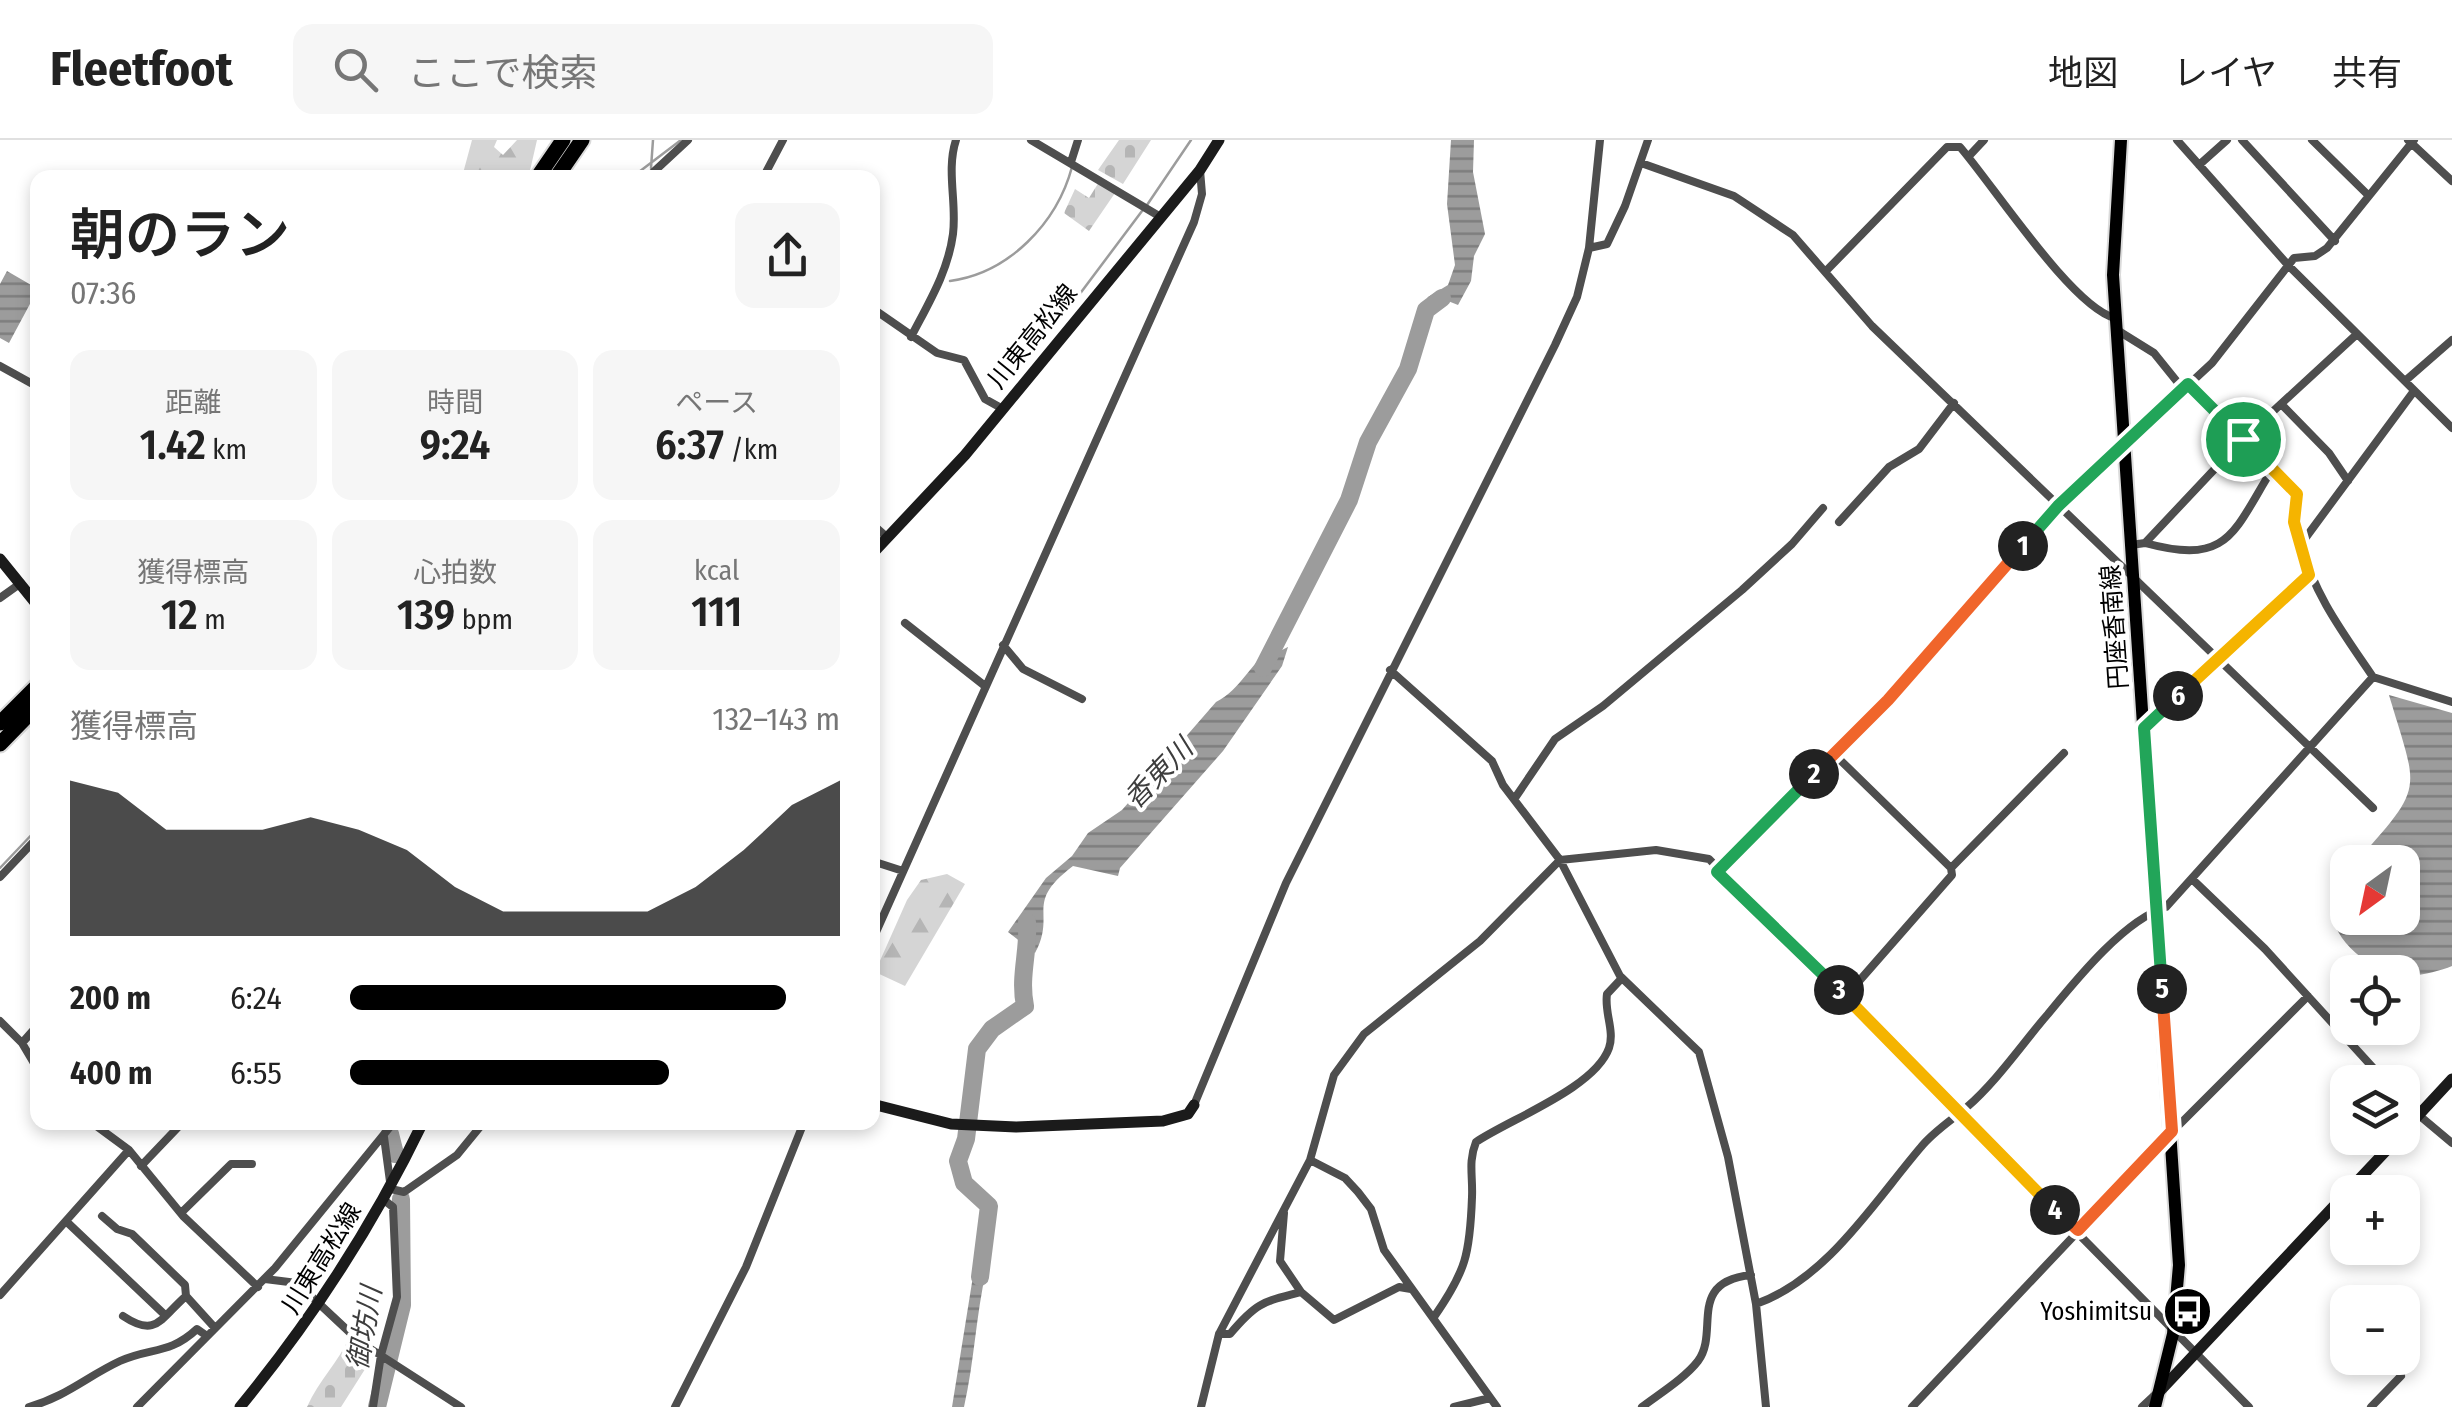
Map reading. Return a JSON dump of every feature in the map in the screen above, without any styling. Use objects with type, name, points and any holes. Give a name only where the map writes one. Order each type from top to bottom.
[{"type":"highway","points":[[542,170],[563,140]]},
{"type":"highway","points":[[561,170],[582,140]]},
{"type":"highway","points":[[0,722],[30,692]]},
{"type":"highway","points":[[0,744],[30,713]]},
{"type":"main road","name":"川東高松線","points":[[880,546],[1003,409],[1200,170],[1219,140]]},
{"type":"main road","name":"円座香南線","points":[[2121,140],[2114,222],[2116,324],[2138,544],[2133,580],[2179,1265],[2173,1334],[2155,1407]]},
{"type":"main road","points":[[0,559],[30,594]]},
{"type":"main road","points":[[2420,1114],[2452,1079]]},
{"type":"main road","points":[[880,1106],[929,1120],[1016,1127],[1178,1119],[1194,1105]]},
{"type":"main road","name":"川東高松線","points":[[240,1407],[322,1304],[388,1195],[418,1130]]},
{"type":"main road","points":[[2159,1392],[2381,1155]]},
{"type":"street","points":[[656,170],[688,140]]},
{"type":"street","points":[[767,170],[783,140]]},
{"type":"street","points":[[911,337],[948,261],[954,208],[952,154],[956,140]]},
{"type":"street","points":[[1031,140],[1159,216]]},
{"type":"street","points":[[1071,162],[1078,140]]},
{"type":"street","points":[[1194,1105],[1267,925],[1390,670],[1555,344],[1582,282],[1600,140]]},
{"type":"street","points":[[1589,248],[1606,244],[1642,163],[1648,140]]},
{"type":"street","points":[[1968,156],[1984,140]]},
{"type":"street","points":[[2176,140],[2288,266],[2452,428]]},
{"type":"street","points":[[2199,165],[2227,140]]},
{"type":"street","points":[[2242,140],[2335,241]]},
{"type":"street","points":[[2312,140],[2368,195]]},
{"type":"street","points":[[1717,872],[1888,700],[2058,506],[2236,336],[2294,258],[2315,256],[2335,241],[2411,141],[2452,180]]},
{"type":"street","points":[[1826,271],[1947,147],[1960,147],[2063,278],[2154,353],[2297,494],[2294,522],[2309,575],[2373,678],[2452,702]]},
{"type":"street","points":[[1642,163],[1734,196],[1767,214],[1826,271],[1872,326],[2373,808]]},
{"type":"street","points":[[880,923],[1194,222],[1202,194],[1200,170]]},
{"type":"street","points":[[880,314],[937,353],[964,360],[985,399],[1003,409]]},
{"type":"street","points":[[2138,544],[2243,439],[2284,406],[2357,334]]},
{"type":"street","points":[[2405,381],[2452,340]]},
{"type":"street","points":[[0,366],[30,382]]},
{"type":"street","points":[[2301,544],[2414,391]]},
{"type":"street","points":[[1839,522],[1889,468],[1920,449],[1954,403]]},
{"type":"street","points":[[2284,406],[2348,481]]},
{"type":"street","points":[[2138,544],[2180,553],[2218,546],[2234,532],[2273,468]]},
{"type":"street","points":[[1515,798],[1554,739],[1603,706],[1742,590],[1792,544],[1823,508]]},
{"type":"street","points":[[880,531],[888,538]]},
{"type":"street","points":[[2144,728],[2309,575]]},
{"type":"street","points":[[0,598],[22,583]]},
{"type":"street","points":[[905,623],[985,686]]},
{"type":"street","points":[[1004,645],[1023,669],[1082,700]]},
{"type":"street","points":[[1390,670],[1473,741],[1560,860],[1622,978],[1699,1052],[1728,1157],[1751,1275],[1766,1407]]},
{"type":"street","points":[[1756,1304],[1798,1283],[1881,1198],[1922,1144],[1960,1111],[2078,978],[2146,914],[2166,907],[2373,678]]},
{"type":"street","points":[[1846,996],[1948,884],[1951,868],[2064,753]]},
{"type":"street","points":[[1834,754],[1951,868]]},
{"type":"street","points":[[0,878],[30,846]]},
{"type":"street","points":[[1200,1407],[1219,1334],[1310,1160],[1334,1075],[1364,1034],[1480,941],[1560,860],[1656,850],[1708,859],[2249,1407]]},
{"type":"street","points":[[880,864],[903,871]]},
{"type":"street","points":[[2192,878],[2371,1065]]},
{"type":"street","points":[[1434,1316],[1464,1274],[1473,1194],[1469,1159],[1476,1142],[1572,1087],[1602,1060],[1610,1040],[1607,994],[1622,978]]},
{"type":"street","points":[[1912,1407],[2172,1131],[2308,996]]},
{"type":"street","points":[[0,1022],[30,1056]]},
{"type":"street","points":[[22,1043],[30,1034]]},
{"type":"street","points":[[2420,1119],[2452,1144]]},
{"type":"street","points":[[102,1130],[129,1150],[181,1213],[258,1287]]},
{"type":"street","points":[[141,1166],[175,1130]]},
{"type":"street","points":[[137,1407],[258,1287],[388,1130]]},
{"type":"street","points":[[388,1195],[404,1192],[457,1155],[477,1130]]},
{"type":"street","points":[[675,1407],[746,1267],[801,1130]]},
{"type":"street","points":[[373,1407],[397,1298],[393,1207],[388,1195],[384,1136]]},
{"type":"street","points":[[0,1295],[129,1150]]},
{"type":"street","points":[[1310,1160],[1345,1178],[1371,1209],[1384,1250],[1498,1407]]},
{"type":"street","points":[[181,1213],[231,1164],[252,1164]]},
{"type":"street","points":[[1284,1210],[1280,1261],[1301,1292],[1334,1320],[1390,1291],[1411,1289]]},
{"type":"street","points":[[102,1216],[146,1247],[185,1284],[186,1296],[215,1328]]},
{"type":"street","points":[[68,1223],[164,1315]]},
{"type":"street","points":[[1642,1407],[1698,1362],[1705,1344],[1706,1312],[1718,1290],[1726,1282],[1751,1275]]},
{"type":"street","points":[[265,1279],[297,1283],[360,1342],[460,1407]]},
{"type":"street","points":[[1219,1334],[1230,1334],[1263,1301],[1301,1292]]},
{"type":"street","points":[[123,1316],[142,1329],[150,1329],[186,1296]]},
{"type":"street","points":[[30,1407],[68,1394],[121,1360],[179,1346],[197,1329],[207,1336]]},
{"type":"street","points":[[2371,1407],[2401,1376]]},
{"type":"street","points":[[2142,1407],[2159,1392]]},
{"type":"street","points":[[1454,1407],[1490,1398]]},
{"type":"green space","points":[[472,140],[497,140],[494,147],[503,155],[517,140],[537,140],[530,170],[464,170]]},
{"type":"green space","points":[[1119,140],[1151,140],[1123,184],[1098,170]]},
{"type":"green space","points":[[1099,182],[1115,193],[1089,231],[1064,213],[1075,189],[1089,198]]},
{"type":"green space","points":[[947,874],[965,884],[905,986],[880,974],[880,961],[907,900],[921,880]]},
{"type":"green space","points":[[350,1336],[374,1355],[341,1407],[307,1407],[340,1355]]},
{"type":"water","points":[[1451,140],[1474,140],[1473,172],[1485,234],[1474,256],[1471,281],[1458,305],[1443,299],[1430,311],[1422,308],[1428,297],[1448,285],[1455,265],[1447,204]]},
{"type":"water","points":[[7,271],[30,284],[30,304],[9,343],[0,338],[0,284]]},
{"type":"water","points":[[1278,647],[1280,651],[1288,647],[1282,666],[1223,751],[1120,868],[1118,876],[1073,866],[1058,879],[1045,899],[1041,939],[1035,953],[1008,932],[1046,878],[1072,856],[1088,833],[1122,810],[1216,702],[1261,658]]},
{"type":"water","points":[[2389,695],[2452,713],[2452,966],[2420,974],[2420,955],[2358,955],[2341,935],[2420,935],[2420,845],[2371,845],[2405,801],[2410,786],[2406,751]]},
{"type":"water","points":[[991,1251],[964,1407],[952,1407],[974,1270],[979,1255]]},
{"type":"waterway","points":[[651,168],[653,140]]},
{"type":"waterway","points":[[642,170],[681,140]]},
{"type":"waterway","points":[[1147,205],[1191,140]]},
{"type":"waterway","points":[[950,281],[992,268],[1028,242],[1055,207],[1072,167]]},
{"type":"waterway","points":[[1064,315],[1142,211]]},
{"type":"waterway","name":"香東川","points":[[1263,668],[1349,500],[1368,442],[1408,369],[1426,310],[1442,298]]},
{"type":"waterway","points":[[0,868],[30,836]]},
{"type":"waterway","name":"香東川","points":[[980,1277],[989,1206],[964,1183],[958,1161],[966,1139],[977,1049],[992,1029],[1025,1006],[1027,922]]},
{"type":"waterway","name":"御坊川","points":[[390,1134],[395,1154]]},
{"type":"waterway","name":"御坊川","points":[[377,1407],[402,1305],[401,1199]]},
{"type":"place","name":"Yoshimitsu","points":[[2187,1311]]},
{"type":"route","points":[[2188,384],[2243,439],[2297,494],[2294,522],[2309,575],[2144,728],[2172,1131],[2078,1230],[1846,996],[1809,965],[1805,952],[1717,872],[1888,700],[2058,506],[2188,384]]}]
